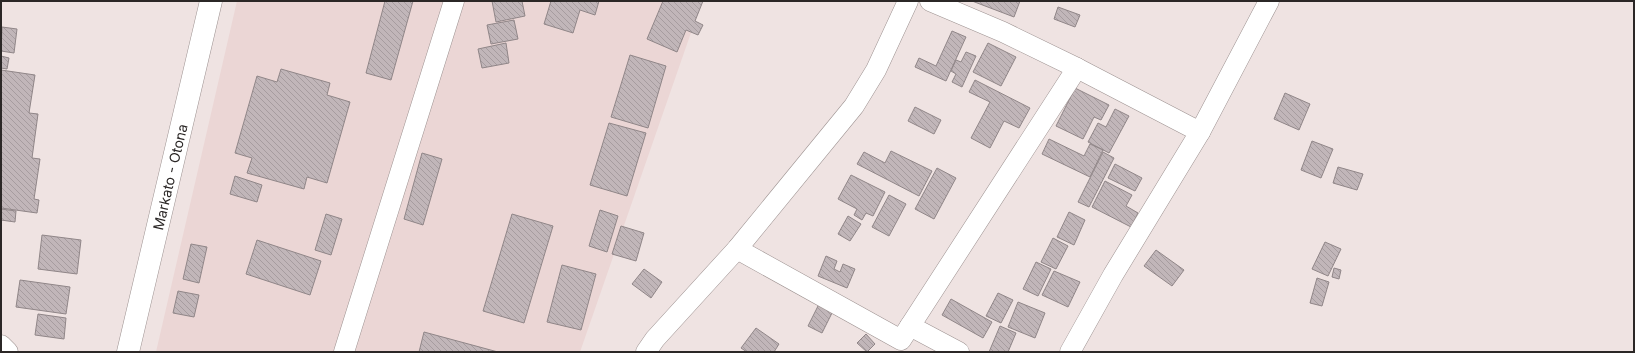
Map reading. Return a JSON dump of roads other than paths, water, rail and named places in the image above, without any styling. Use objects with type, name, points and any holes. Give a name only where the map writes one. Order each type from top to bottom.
[{"type":"main road","name":"Markato - Otona","points":[[128,352],[211,1]]},
{"type":"street","points":[[344,352],[454,1]]},
{"type":"street","points":[[646,352],[655,339],[737,249],[854,106],[876,70],[908,1]]},
{"type":"street","points":[[930,1],[1003,32],[1077,68],[1200,132]]},
{"type":"street","points":[[1070,352],[1114,275],[1200,132],[1269,1]]},
{"type":"street","points":[[901,339],[1077,68]]},
{"type":"street","points":[[737,249],[901,339],[959,352]]},
{"type":"street","points":[[1,345],[8,352]]}]
